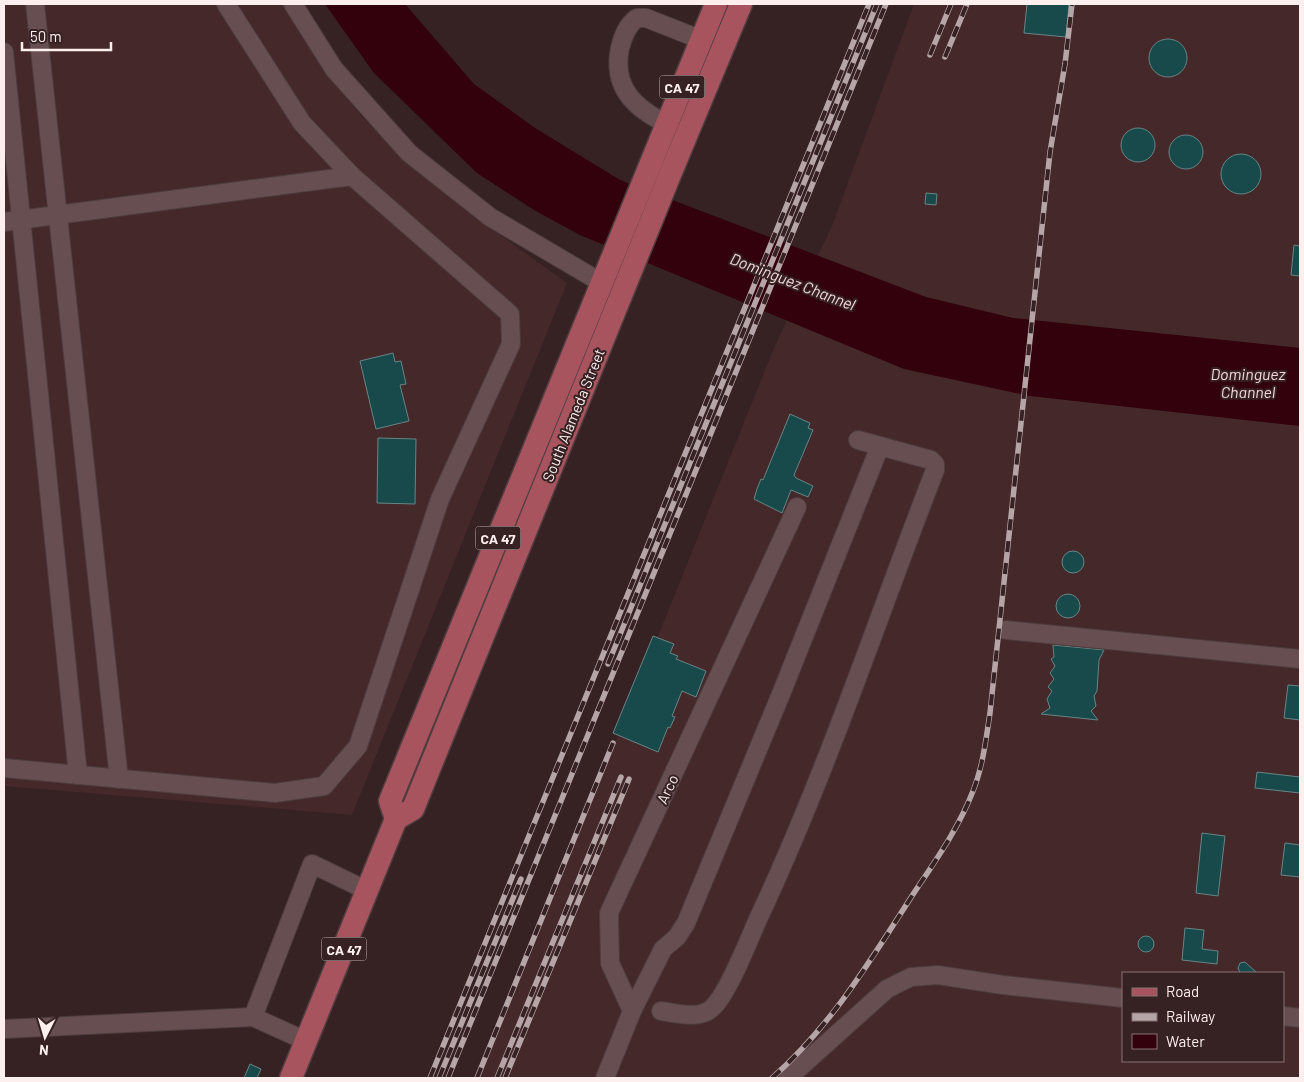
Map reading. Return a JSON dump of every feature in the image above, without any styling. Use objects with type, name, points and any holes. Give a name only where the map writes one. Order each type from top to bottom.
[{"type":"main road","name":"South Alameda Street","points":[[716,4],[667,124],[659,173],[628,279],[413,809],[396,819],[390,801],[604,279],[659,173],[741,4]]},
{"type":"main road","name":"CA 47","points":[[291,1078],[396,819]]},
{"type":"lane","points":[[35,4],[119,779]]},
{"type":"lane","points":[[4,768],[275,793],[324,786],[358,746],[440,499],[511,344],[510,314],[352,176],[302,124],[226,4]]},
{"type":"lane","points":[[293,4],[334,69],[409,153],[490,217],[604,279]]},
{"type":"lane","points":[[667,124],[644,112],[625,91],[621,82],[618,61],[627,28],[637,18],[646,18],[702,40]]},
{"type":"lane","points":[[4,52],[78,775]]},
{"type":"lane","points":[[4,222],[352,176]]},
{"type":"lane","points":[[661,1011],[703,1013],[717,1002],[736,968],[781,870],[843,716],[935,470],[935,464],[931,460],[858,440]]},
{"type":"lane","points":[[605,1078],[632,1011],[663,949],[677,936],[686,923],[781,694],[880,446]]},
{"type":"lane","name":"Arco","points":[[632,1011],[610,963],[609,913],[798,507]]},
{"type":"lane","points":[[1006,630],[1300,659]]},
{"type":"lane","points":[[253,1017],[312,864],[368,891]]},
{"type":"lane","points":[[788,1078],[887,988],[911,977],[938,975],[1017,987],[1122,998]]},
{"type":"lane","points":[[1284,1016],[1300,1018]]},
{"type":"lane","points":[[4,1029],[253,1017],[306,1042]]},
{"type":"shaded area","points":[[4,4],[285,4],[326,72],[362,117],[406,159],[464,209],[567,283],[352,815],[4,786]]},
{"type":"shaded area","points":[[914,4],[1300,4],[1300,1078],[480,1078],[774,348],[832,226]]},
{"type":"water","name":"Dominguez Channel","points":[[325,4],[405,4],[474,84],[535,128],[620,180],[926,297],[1013,318],[1300,348],[1300,426],[1030,396],[904,369],[580,235],[534,210],[477,173],[374,73]]},
{"type":"building","points":[[1027,4],[1069,4],[1066,37],[1024,33]]},
{"type":"building","points":[[1168,39],[1181,45],[1187,58],[1181,71],[1168,77],[1155,71],[1149,58],[1155,45]]},
{"type":"building","points":[[1138,128],[1150,133],[1155,145],[1150,157],[1138,162],[1126,157],[1121,145],[1126,133]]},
{"type":"building","points":[[1186,135],[1198,140],[1203,152],[1198,164],[1186,169],[1174,164],[1169,152],[1174,140]]},
{"type":"building","points":[[1241,154],[1255,160],[1261,174],[1255,188],[1241,194],[1227,188],[1221,174],[1227,160]]},
{"type":"building","points":[[926,193],[937,194],[936,205],[925,204]]},
{"type":"building","points":[[1294,245],[1300,246],[1300,276],[1291,275]]},
{"type":"building","points":[[393,353],[395,362],[401,361],[406,384],[400,385],[409,421],[376,429],[360,361]]},
{"type":"building","points":[[790,414],[810,423],[808,428],[813,430],[794,475],[796,478],[813,486],[808,497],[791,490],[782,513],[754,499]]},
{"type":"building","points":[[378,438],[416,439],[415,504],[377,503]]},
{"type":"building","points":[[1069,551],[1077,551],[1084,558],[1084,566],[1077,573],[1069,573],[1062,566],[1062,558]]},
{"type":"building","points":[[1068,594],[1076,598],[1080,606],[1076,614],[1068,618],[1060,614],[1056,606],[1060,598]]},
{"type":"building","points":[[653,636],[674,644],[670,653],[678,656],[676,659],[706,671],[696,697],[682,691],[672,716],[675,717],[670,728],[668,727],[658,752],[613,733]]},
{"type":"building","points":[[1053,645],[1104,650],[1099,660],[1097,691],[1094,696],[1096,706],[1091,711],[1098,720],[1041,714],[1050,708],[1047,699],[1052,691],[1048,687],[1054,679],[1050,673],[1055,666],[1051,659],[1054,657]]},
{"type":"building","points":[[1288,685],[1300,686],[1300,720],[1284,718]]},
{"type":"building","points":[[1257,772],[1300,777],[1300,793],[1255,788]]},
{"type":"building","points":[[1202,833],[1225,836],[1218,896],[1196,893]]},
{"type":"building","points":[[1285,843],[1300,845],[1300,877],[1281,875]]},
{"type":"building","points":[[1185,928],[1204,930],[1202,949],[1218,951],[1217,964],[1182,960]]},
{"type":"building","points":[[1143,936],[1149,936],[1154,941],[1152,950],[1143,952],[1138,947],[1138,941]]},
{"type":"building","points":[[1245,962],[1256,972],[1240,972],[1238,968],[1240,963]]},
{"type":"building","points":[[250,1064],[261,1069],[257,1078],[244,1078]]},
{"type":"railway","points":[[430,1078],[869,4]]},
{"type":"railway","points":[[608,664],[877,4]]},
{"type":"railway","points":[[448,1078],[886,4]]},
{"type":"railway","points":[[930,55],[951,4]]},
{"type":"railway","points":[[945,57],[967,4]]},
{"type":"railway","points":[[772,1078],[812,1038],[864,970],[953,833],[973,791],[979,772],[990,713],[1050,152],[1065,64],[1072,4]]},
{"type":"railway","points":[[477,1078],[613,743]]},
{"type":"railway","points":[[497,1078],[621,777]]},
{"type":"railway","points":[[505,1078],[629,779]]},
{"type":"railway","points":[[439,1078],[521,879]]}]
